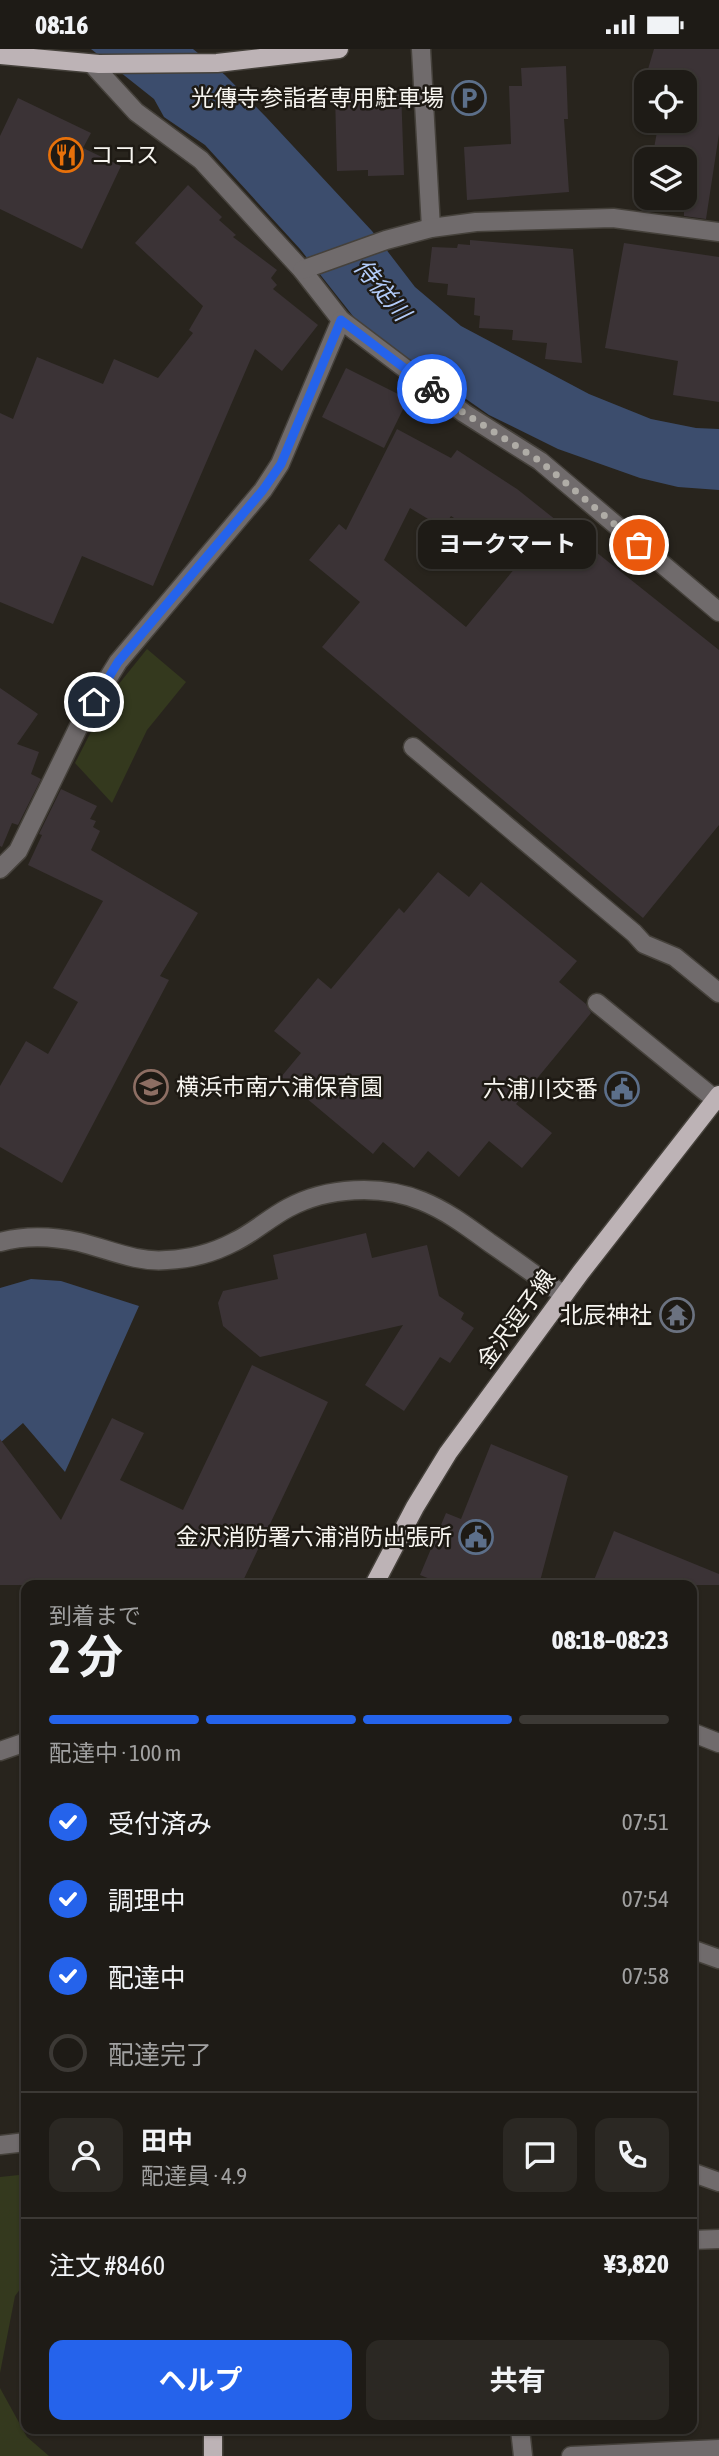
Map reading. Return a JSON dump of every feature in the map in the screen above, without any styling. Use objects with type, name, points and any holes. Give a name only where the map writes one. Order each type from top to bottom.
[{"type":"main road","points":[[0,55],[95,64],[217,63],[339,49]]},
{"type":"main road","name":"金沢逗子線","points":[[377,1580],[415,1507],[448,1453],[564,1295],[718,1098]]},
{"type":"main road","points":[[212,2456],[214,2434]]},
{"type":"street","points":[[421,49],[431,228]]},
{"type":"street","points":[[95,64],[136,112],[201,160],[306,269],[341,320],[464,413],[540,461],[719,612]]},
{"type":"street","points":[[306,269],[386,240],[431,228],[476,222],[612,218],[719,232]]},
{"type":"street","points":[[0,869],[18,851],[81,722],[118,662],[263,490],[281,464],[341,320]]},
{"type":"street","points":[[413,747],[644,944],[675,957],[719,993]]},
{"type":"street","points":[[597,1003],[718,1098]]},
{"type":"street","points":[[0,1241],[15,1237],[46,1236],[131,1257],[165,1261],[200,1256],[235,1242],[269,1217],[319,1196],[359,1190],[393,1193],[421,1200],[450,1214],[564,1295]]},
{"type":"street","points":[[697,1734],[719,1743]]},
{"type":"street","points":[[0,1751],[21,1744]]},
{"type":"street","points":[[697,1951],[719,1959]]},
{"type":"street","points":[[0,2145],[21,2142]]},
{"type":"street","points":[[697,2174],[719,2182]]},
{"type":"street","points":[[697,2240],[719,2239]]},
{"type":"street","points":[[521,2434],[523,2456]]},
{"type":"street","points":[[571,2456],[719,2449]]},
{"type":"green space","points":[[147,649],[186,682],[147,730],[112,803],[75,763],[110,695]]},
{"type":"green space","points":[[19,2175],[21,2178],[21,2288],[15,2296],[0,2373],[0,2177]]},
{"type":"green space","points":[[0,2388],[21,2426],[21,2434],[25,2434],[49,2456],[0,2456]]},
{"type":"water","name":"侍従川","points":[[91,49],[193,49],[225,75],[266,117],[372,231],[415,287],[461,326],[589,394],[651,419],[696,428],[719,429],[719,490],[678,487],[640,478],[558,449],[489,415],[412,364],[360,325],[300,249],[205,145],[164,117],[154,99]]},
{"type":"water","points":[[31,1279],[61,1281],[139,1306],[65,1472],[23,1423],[0,1443],[0,1288]]},
{"type":"building","points":[[654,49],[719,49],[719,134],[706,219],[684,216],[684,210],[697,210],[697,147],[654,147],[657,133],[697,133],[697,70],[648,70]]},
{"type":"building","points":[[566,66],[568,119],[564,119],[569,192],[467,200],[464,147],[511,144],[509,86],[522,86],[521,68]]},
{"type":"building","points":[[401,89],[404,175],[368,176],[368,170],[337,171],[335,95]]},
{"type":"building","points":[[18,98],[91,133],[83,148],[121,166],[82,249],[0,209],[0,136]]},
{"type":"building","points":[[188,185],[222,217],[219,220],[236,235],[233,237],[277,270],[271,278],[277,285],[273,289],[318,325],[282,371],[255,349],[153,586],[82,556],[53,624],[0,602],[0,413],[13,419],[37,357],[103,384],[114,359],[158,378],[193,333],[189,330],[203,306],[135,243]]},
{"type":"building","points":[[470,240],[573,249],[582,363],[545,359],[547,343],[512,340],[513,330],[479,328],[480,316],[474,315],[475,298],[447,295],[448,284],[428,282],[432,247],[457,248],[458,244],[470,245]]},
{"type":"building","points":[[624,243],[719,257],[719,402],[673,395],[678,361],[605,348]]},
{"type":"building","points":[[346,368],[408,399],[384,448],[322,417]]},
{"type":"building","points":[[397,429],[451,458],[457,450],[517,489],[719,650],[719,825],[643,918],[322,647],[360,602],[309,560],[339,524],[346,530]],"holes":[[[410,508],[443,528],[451,516],[521,561],[466,627],[384,560]]]},
{"type":"building","points":[[0,688],[38,714],[17,744],[39,752],[31,774],[41,779],[18,825],[12,823],[2,847],[0,846]]},
{"type":"building","points":[[61,789],[97,806],[90,819],[96,821],[93,827],[100,831],[91,850],[198,913],[160,976],[169,980],[62,1183],[0,1147],[0,1086],[26,1041],[48,1054],[78,1002],[53,988],[103,901],[28,865],[42,835],[39,834]]},
{"type":"building","points":[[438,872],[469,897],[481,882],[577,961],[559,982],[586,1004],[591,1013],[516,1104],[552,1133],[522,1168],[489,1141],[459,1177],[428,1151],[414,1168],[383,1142],[373,1154],[281,1077],[301,1053],[274,1031],[318,978],[331,989],[399,908],[404,913]]},
{"type":"building","points":[[366,1233],[372,1258],[427,1245],[439,1296],[464,1313],[461,1319],[474,1328],[450,1363],[440,1357],[404,1411],[365,1385],[403,1325],[260,1357],[223,1326],[218,1303],[223,1291],[278,1279],[273,1255]]},
{"type":"building","points":[[252,1365],[328,1402],[243,1580],[21,1580],[21,1585],[0,1585],[0,1439],[61,1520],[112,1418],[144,1433],[120,1480],[183,1510]]},
{"type":"building","points":[[491,1444],[568,1476],[540,1580],[432,1580],[420,1575],[446,1513],[461,1519]]},
{"type":"building","points":[[614,1531],[719,1574],[719,1585],[697,1585],[697,1580],[594,1580]]},
{"type":"way so far","points":[[432,389],[464,413],[540,461],[639,545]]},
{"type":"place","name":"光傳寺参詣者専用駐車場","points":[[469,98]]},
{"type":"place","name":"ココス","points":[[66,155]]},
{"type":"place","name":"ヨークマート","points":[[639,545]]},
{"type":"place","name":"横浜市南六浦保育園","points":[[151,1087]]},
{"type":"place","name":"六浦川交番","points":[[622,1089]]},
{"type":"place","name":"北辰神社","points":[[677,1315]]},
{"type":"place","name":"金沢消防署六浦消防出張所","points":[[476,1537]]},
{"type":"route","points":[[94,702],[118,662],[263,490],[281,464],[341,320],[432,389]]}]
